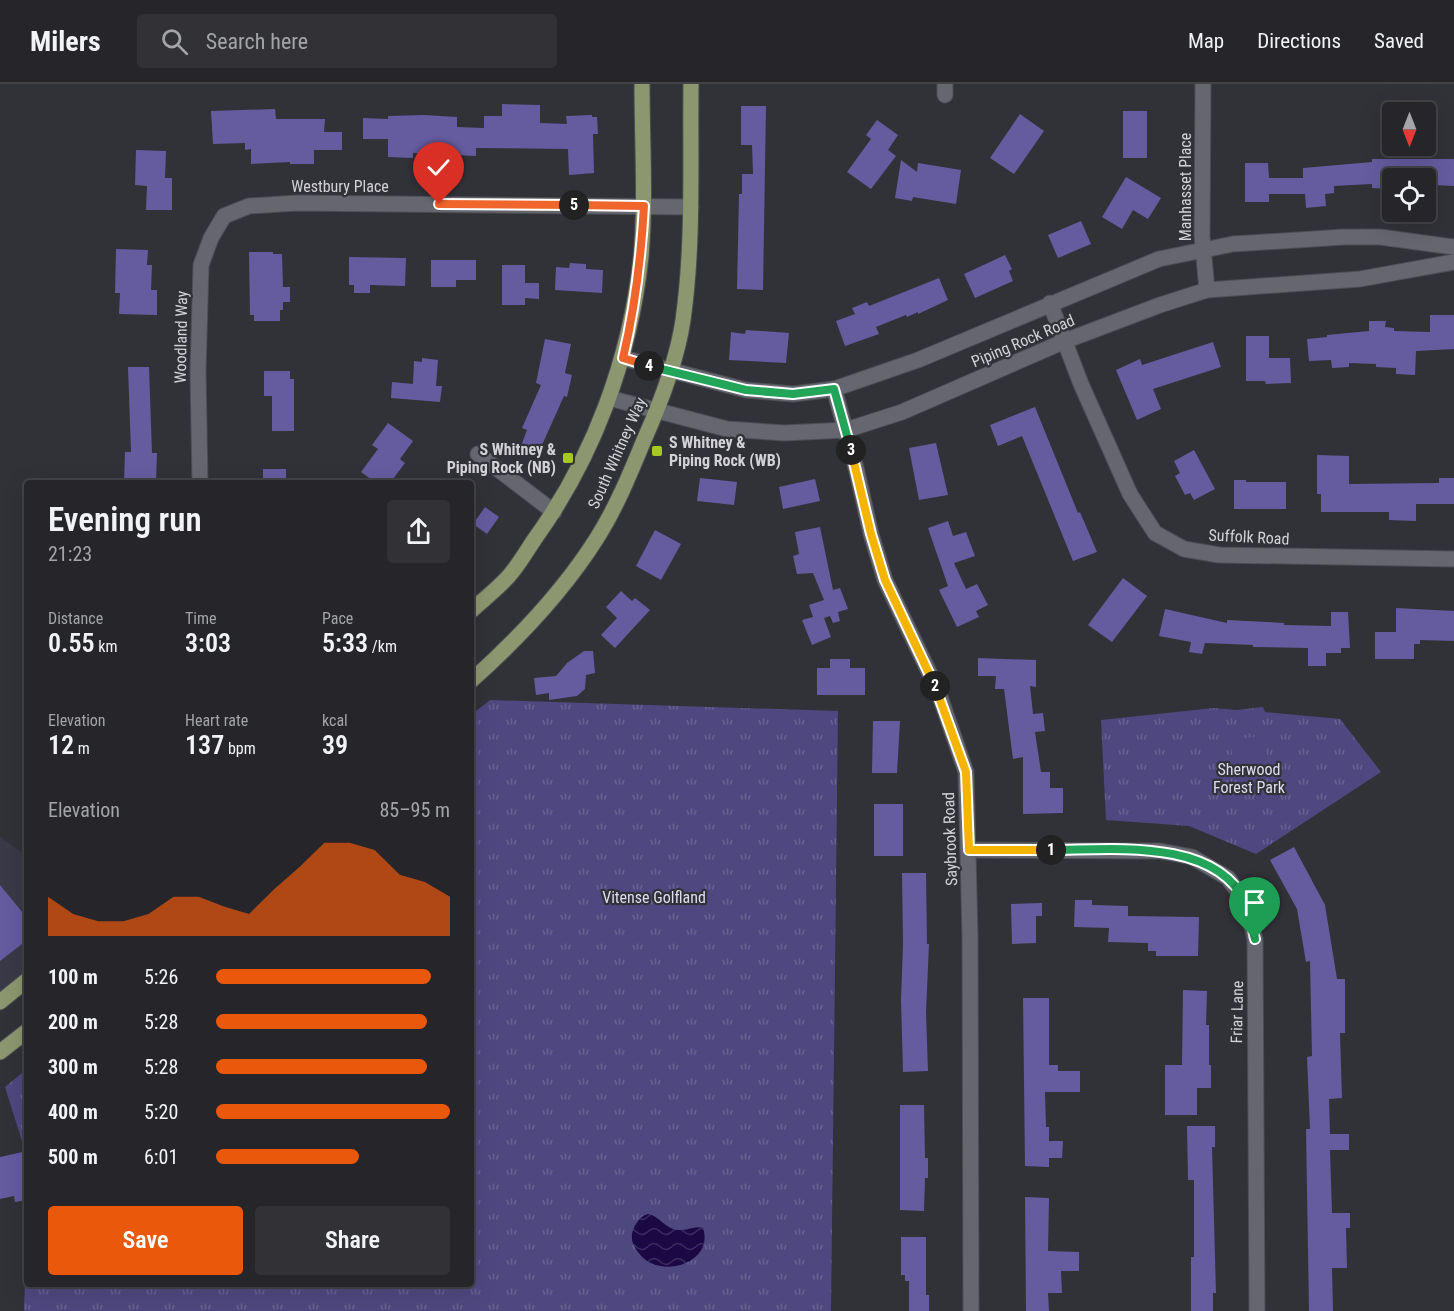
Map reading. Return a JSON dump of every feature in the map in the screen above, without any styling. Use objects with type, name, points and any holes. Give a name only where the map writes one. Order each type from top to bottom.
[{"type":"main road","name":"South Whitney Way","points":[[474,608],[508,577],[554,512],[587,450],[623,358],[631,325],[641,257],[644,206],[642,84]]},
{"type":"main road","name":"South Whitney Way","points":[[474,678],[509,648],[579,565],[621,494],[657,412],[683,321],[691,207],[691,84]]},
{"type":"main road","points":[[0,1002],[24,982]]},
{"type":"main road","points":[[0,1052],[24,1033]]},
{"type":"street","name":"Manhasset Place","points":[[1203,84],[1203,250],[1207,290]]},
{"type":"street","name":"Westbury Place","points":[[241,209],[249,206],[297,203],[691,207]]},
{"type":"street","name":"Woodland Way","points":[[200,480],[198,372],[201,265],[211,238],[224,216],[241,209]]},
{"type":"street","name":"Piping Rock Road","points":[[623,358],[746,390],[793,394],[834,389],[918,360],[1159,259],[1233,244],[1344,237],[1380,237],[1454,247]]},
{"type":"street","name":"Piping Rock Road","points":[[609,398],[727,429],[784,433],[846,430],[902,412],[1065,341],[1207,290],[1360,279],[1454,262]]},
{"type":"street","name":"Suffolk Road","points":[[1050,303],[1081,384],[1130,494],[1155,532],[1184,549],[1220,555],[1454,559]]},
{"type":"street","name":"Saybrook Road","points":[[834,389],[885,580],[938,691],[966,772],[969,850],[971,1311]]},
{"type":"street","points":[[478,454],[554,512]]},
{"type":"street","name":"Friar Lane","points":[[969,850],[1160,851],[1192,857],[1228,878],[1246,903],[1255,939],[1257,1311]]},
{"type":"shaded area","points":[[0,837],[24,854],[24,982],[0,1002]]},
{"type":"green space","name":"Vitense Golfland","points":[[490,700],[838,711],[831,1311],[24,1311],[25,1287],[474,1287],[474,713]]},
{"type":"green space","name":"Sherwood Forest Park","points":[[1263,707],[1265,712],[1340,719],[1381,772],[1256,854],[1189,826],[1106,820],[1101,720],[1214,708],[1237,710]]},
{"type":"green space","points":[[1264,735],[1270,775],[1236,780],[1230,741]]},
{"type":"green space","points":[[24,1071],[24,1147],[5,1087]]},
{"type":"water","points":[[648,1214],[673,1229],[703,1228],[704,1241],[701,1251],[693,1259],[670,1267],[658,1266],[647,1261],[636,1249],[632,1236],[637,1222]]},
{"type":"building","points":[[502,104],[540,105],[540,123],[567,124],[566,116],[592,115],[592,117],[597,117],[598,134],[593,134],[594,173],[569,175],[568,149],[476,148],[476,156],[413,153],[413,158],[388,157],[388,139],[363,139],[363,118],[388,119],[388,116],[424,115],[457,117],[457,127],[484,128],[484,116],[502,116]]},
{"type":"building","points":[[741,106],[766,106],[763,290],[737,289],[739,194],[742,194],[742,174],[753,174],[752,145],[741,145]]},
{"type":"building","points":[[275,109],[276,119],[325,119],[324,132],[342,132],[342,150],[314,150],[314,164],[290,164],[290,162],[251,164],[251,149],[245,150],[245,143],[213,144],[211,111]]},
{"type":"building","points":[[1123,111],[1147,111],[1147,158],[1123,158]]},
{"type":"building","points":[[1020,114],[1044,131],[1014,174],[990,158]]},
{"type":"building","points":[[877,120],[898,135],[888,150],[896,156],[871,189],[847,172],[871,139],[866,135]]},
{"type":"building","points":[[136,150],[166,151],[165,178],[172,178],[172,210],[146,210],[147,186],[135,185]]},
{"type":"building","points":[[1372,159],[1454,159],[1454,186],[1436,185],[1436,168],[1382,168],[1382,189],[1372,188],[1372,184],[1334,186],[1334,193],[1325,194],[1326,206],[1306,208],[1305,194],[1269,194],[1269,202],[1245,202],[1245,163],[1268,163],[1269,178],[1303,178],[1303,168],[1372,162]]},
{"type":"building","points":[[901,160],[917,172],[918,163],[961,170],[956,204],[913,197],[912,201],[895,198]]},
{"type":"building","points":[[1126,177],[1161,198],[1148,219],[1133,210],[1122,229],[1102,217]]},
{"type":"building","points":[[1081,221],[1091,244],[1058,258],[1048,235]]},
{"type":"building","points":[[116,249],[148,250],[147,265],[152,265],[151,290],[157,290],[157,315],[119,314],[120,293],[115,293]]},
{"type":"building","points":[[249,252],[282,254],[283,287],[290,287],[290,302],[283,302],[280,321],[254,321],[254,315],[250,315]]},
{"type":"building","points":[[1005,255],[1012,269],[1009,271],[1013,281],[975,298],[964,274]]},
{"type":"building","points":[[349,257],[406,258],[405,286],[370,285],[370,293],[354,293],[354,285],[349,285]]},
{"type":"building","points":[[431,260],[476,260],[476,280],[456,280],[456,287],[431,287]]},
{"type":"building","points":[[570,263],[586,264],[586,269],[603,270],[602,293],[555,290],[556,267],[569,268]]},
{"type":"building","points":[[502,265],[525,265],[525,283],[539,283],[539,299],[525,298],[525,305],[502,305]]},
{"type":"building","points":[[939,278],[948,300],[918,314],[918,312],[907,317],[906,315],[876,327],[879,334],[845,346],[836,321],[855,314],[852,308],[867,302],[869,306]]},
{"type":"building","points":[[1430,315],[1454,315],[1454,349],[1416,351],[1415,375],[1396,374],[1396,368],[1376,367],[1376,364],[1349,363],[1349,367],[1332,368],[1331,360],[1309,361],[1307,339],[1369,331],[1369,321],[1386,321],[1385,327],[1394,328],[1394,331],[1430,332]]},
{"type":"building","points":[[746,330],[789,333],[786,363],[729,360],[731,332],[745,334]]},
{"type":"building","points":[[1246,336],[1269,336],[1269,358],[1290,358],[1291,383],[1266,384],[1265,381],[1246,381]]},
{"type":"building","points":[[545,339],[571,344],[565,373],[572,375],[567,397],[564,396],[538,454],[521,446],[527,430],[522,428],[541,385],[536,383]]},
{"type":"building","points":[[1213,342],[1221,367],[1153,389],[1161,409],[1137,420],[1116,370],[1140,359],[1142,365]]},
{"type":"building","points":[[422,358],[438,360],[436,386],[442,386],[440,402],[391,398],[392,382],[413,384],[414,361],[422,362]]},
{"type":"building","points":[[128,367],[149,367],[152,453],[157,453],[156,480],[124,480],[125,452],[131,452]]},
{"type":"building","points":[[264,371],[290,371],[290,379],[294,379],[294,431],[272,431],[272,396],[264,396]]},
{"type":"building","points":[[1035,407],[1078,513],[1080,512],[1097,552],[1073,561],[1022,436],[998,446],[990,425]]},
{"type":"building","points":[[388,423],[413,441],[400,459],[405,463],[392,480],[372,480],[361,472],[378,449],[372,445]]},
{"type":"building","points":[[936,443],[948,495],[919,500],[909,448]]},
{"type":"building","points":[[1194,450],[1215,489],[1194,500],[1190,493],[1185,495],[1175,476],[1180,473],[1174,461]]},
{"type":"building","points":[[1317,455],[1349,456],[1349,484],[1439,483],[1439,478],[1454,478],[1454,504],[1416,504],[1416,521],[1389,520],[1389,512],[1321,512],[1321,494],[1317,494]]},
{"type":"building","points":[[263,469],[286,469],[286,480],[263,480]]},
{"type":"building","points":[[700,478],[737,482],[734,505],[697,501]]},
{"type":"building","points":[[815,479],[820,501],[783,509],[779,487]]},
{"type":"building","points":[[1234,480],[1286,482],[1286,509],[1234,509]]},
{"type":"building","points":[[485,507],[499,517],[487,534],[474,523]]},
{"type":"building","points":[[948,521],[953,536],[966,532],[975,556],[954,563],[966,589],[977,584],[988,605],[976,611],[979,617],[957,627],[939,590],[948,586],[928,528]]},
{"type":"building","points":[[820,527],[833,590],[840,588],[848,609],[838,612],[840,621],[833,623],[830,616],[824,618],[831,637],[812,645],[802,620],[813,617],[809,605],[824,600],[813,573],[797,574],[793,556],[799,554],[795,532]]},
{"type":"building","points":[[655,530],[681,544],[661,580],[636,566]]},
{"type":"building","points":[[1123,578],[1147,596],[1112,642],[1088,625]]},
{"type":"building","points":[[621,591],[632,601],[635,598],[650,610],[615,648],[601,635],[617,618],[606,607]]},
{"type":"building","points":[[1396,608],[1454,611],[1454,641],[1420,640],[1420,644],[1414,644],[1414,659],[1375,659],[1375,632],[1396,632]]},
{"type":"building","points":[[1165,609],[1227,623],[1227,620],[1331,626],[1331,612],[1348,612],[1350,648],[1341,648],[1341,653],[1326,653],[1326,666],[1308,666],[1308,648],[1205,643],[1202,654],[1189,652],[1191,642],[1159,636]]},
{"type":"building","points":[[584,651],[593,651],[595,673],[586,675],[585,689],[577,696],[549,700],[549,693],[536,695],[534,678],[556,676],[567,663]]},
{"type":"building","points":[[978,658],[1036,660],[1036,687],[1030,686],[1033,714],[1043,713],[1045,731],[1035,732],[1041,772],[1050,772],[1050,788],[1063,788],[1063,813],[1023,814],[1023,757],[1013,759],[1004,689],[995,689],[996,676],[978,676]]},
{"type":"building","points":[[830,659],[850,659],[850,668],[865,668],[865,695],[817,695],[817,668],[830,668]]},
{"type":"building","points":[[873,721],[900,721],[897,773],[872,773]]},
{"type":"building","points":[[874,804],[903,804],[903,856],[874,856]]},
{"type":"building","points":[[1294,847],[1325,905],[1337,979],[1345,979],[1345,1033],[1340,1033],[1342,1098],[1329,1099],[1330,1134],[1349,1134],[1349,1150],[1330,1150],[1332,1213],[1350,1213],[1350,1228],[1346,1228],[1347,1268],[1332,1268],[1333,1311],[1309,1311],[1306,1129],[1310,1129],[1307,1057],[1312,1056],[1310,961],[1306,962],[1297,909],[1270,860]]},
{"type":"building","points":[[902,873],[926,873],[927,944],[929,944],[926,1012],[928,1071],[903,1072]]},
{"type":"building","points":[[0,885],[24,914],[24,942],[0,961]]},
{"type":"building","points":[[1075,900],[1092,900],[1092,905],[1128,906],[1128,916],[1199,917],[1198,956],[1156,956],[1156,951],[1148,951],[1148,943],[1108,942],[1109,928],[1074,927]]},
{"type":"building","points":[[1042,903],[1042,916],[1036,916],[1036,943],[1012,944],[1011,904]]},
{"type":"building","points":[[1183,990],[1207,991],[1206,1025],[1209,1025],[1211,1088],[1197,1088],[1197,1115],[1165,1115],[1165,1065],[1182,1065]]},
{"type":"building","points":[[1023,998],[1049,998],[1049,1065],[1058,1065],[1058,1071],[1080,1071],[1080,1092],[1045,1092],[1046,1127],[1049,1127],[1049,1141],[1063,1141],[1062,1158],[1049,1158],[1049,1167],[1025,1166]]},
{"type":"building","points":[[900,1105],[924,1105],[925,1158],[928,1158],[928,1178],[925,1178],[924,1211],[900,1210]]},
{"type":"building","points":[[1187,1126],[1215,1126],[1215,1147],[1212,1147],[1216,1293],[1213,1293],[1213,1311],[1191,1311],[1194,1180],[1188,1180]]},
{"type":"building","points":[[24,1152],[24,1200],[15,1202],[14,1196],[0,1199],[0,1157]]},
{"type":"building","points":[[1025,1197],[1049,1198],[1048,1251],[1079,1252],[1079,1271],[1061,1271],[1062,1293],[1048,1293],[1049,1311],[1026,1311]]},
{"type":"building","points":[[901,1237],[926,1237],[926,1295],[929,1295],[929,1311],[909,1311],[909,1281],[905,1281],[905,1275],[901,1275]]},
{"type":"place","name":"S Whitney & Piping Rock (WB)","points":[[657,451]]},
{"type":"place","name":"S Whitney & Piping Rock (NB)","points":[[568,458]]},
{"type":"route","points":[[439,204],[644,206],[641,257],[631,325],[623,358],[746,390],[793,394],[834,389],[885,580],[938,691],[966,772],[969,850],[1160,851],[1192,857],[1228,878],[1246,903],[1255,939]]}]
